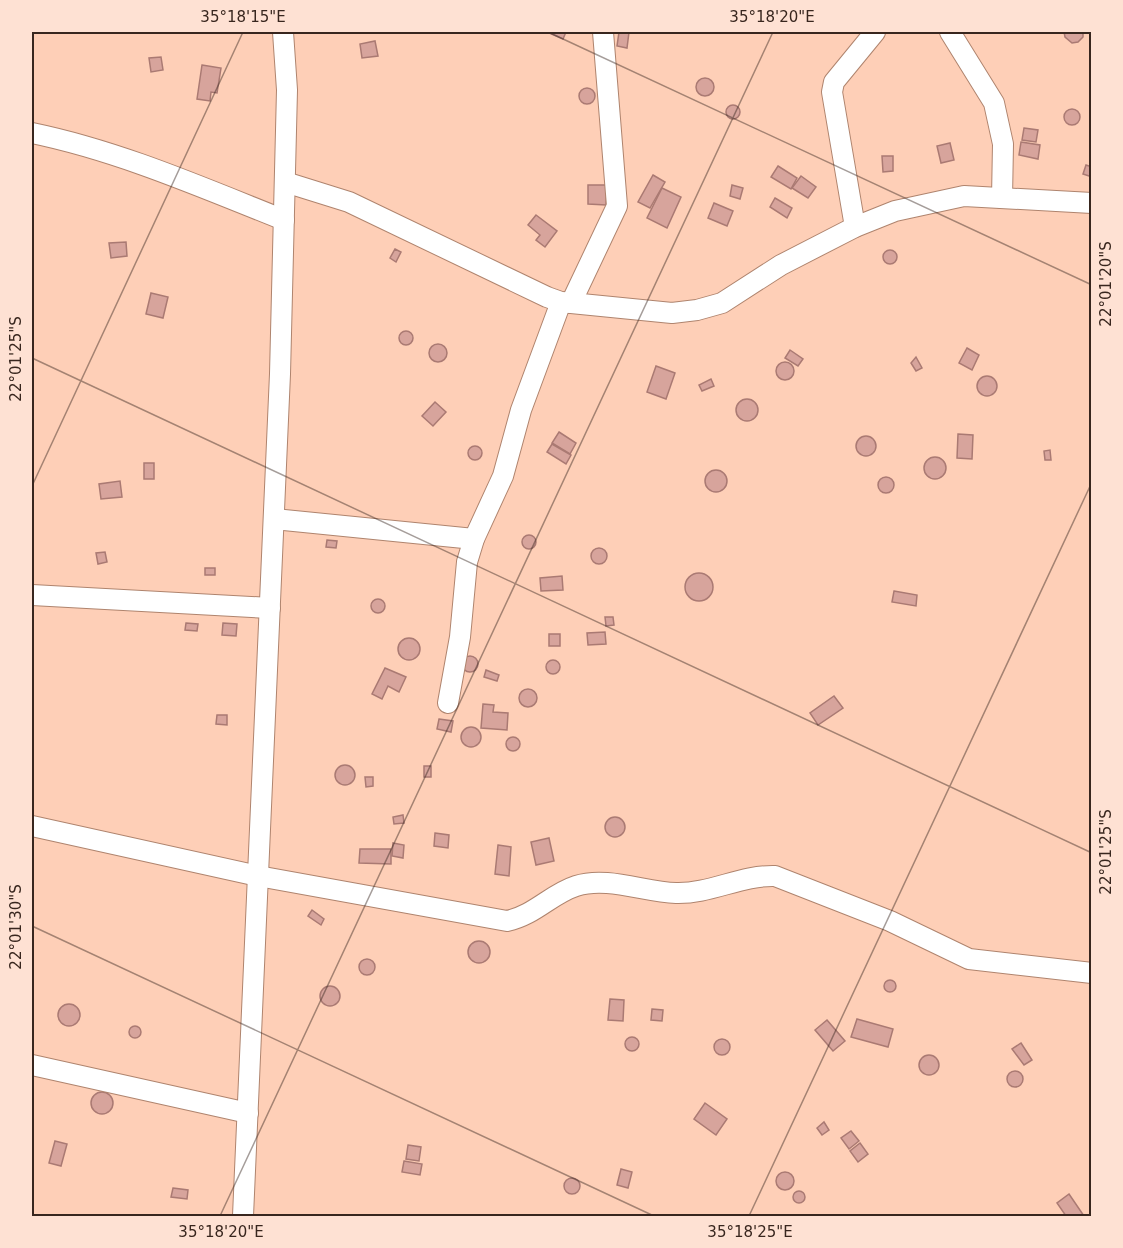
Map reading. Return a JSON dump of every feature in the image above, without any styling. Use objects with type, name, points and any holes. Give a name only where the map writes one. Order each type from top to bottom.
[{"type":"street","points":[[243,1216],[274,519],[287,90],[283,32]]},
{"type":"street","points":[[448,703],[460,637],[467,562],[474,539],[503,476],[521,410],[566,302],[617,206],[603,32]]},
{"type":"street","points":[[855,226],[832,92],[834,82],[875,32]]},
{"type":"street","points":[[950,32],[994,103],[1003,144],[1002,198]]},
{"type":"street","points":[[32,133],[71,141],[142,164],[284,220]]},
{"type":"street","points":[[285,182],[349,202],[566,302],[672,313],[697,310],[722,303],[781,266],[855,226],[895,211],[964,196],[1092,203]]},
{"type":"street","points":[[274,519],[474,539]]},
{"type":"street","points":[[32,595],[270,608]]},
{"type":"street","points":[[32,825],[258,876],[507,921],[524,918],[574,886],[594,883],[675,893],[695,892],[760,876],[775,876],[890,921],[969,958],[1092,973]]},
{"type":"street","points":[[32,1065],[248,1113]]},
{"type":"building","points":[[547,32],[566,32],[563,39]]},
{"type":"building","points":[[619,32],[629,32],[627,48],[617,46]]},
{"type":"building","points":[[1064,32],[1083,32],[1083,37],[1078,42],[1072,43],[1065,37]]},
{"type":"building","points":[[375,41],[378,56],[362,58],[360,44]]},
{"type":"building","points":[[161,57],[163,70],[151,72],[149,58]]},
{"type":"building","points":[[202,65],[221,68],[217,93],[211,92],[210,101],[197,99]]},
{"type":"building","points":[[705,78],[711,81],[714,87],[711,93],[705,96],[699,93],[696,87],[699,81]]},
{"type":"building","points":[[584,88],[590,88],[595,96],[593,102],[584,104],[579,99],[579,93]]},
{"type":"building","points":[[730,105],[736,105],[740,112],[736,119],[730,119],[726,115],[726,109]]},
{"type":"building","points":[[1072,109],[1078,111],[1080,117],[1078,123],[1072,125],[1066,123],[1064,117],[1066,111]]},
{"type":"building","points":[[1024,128],[1038,130],[1036,142],[1022,140]]},
{"type":"building","points":[[1021,142],[1040,145],[1038,159],[1019,155]]},
{"type":"building","points":[[950,143],[954,160],[941,163],[937,146]]},
{"type":"building","points":[[882,156],[893,156],[893,171],[883,172]]},
{"type":"building","points":[[1086,165],[1092,167],[1092,177],[1083,174]]},
{"type":"building","points":[[778,166],[797,178],[791,189],[771,177]]},
{"type":"building","points":[[653,175],[665,182],[650,208],[638,202]]},
{"type":"building","points":[[801,176],[816,187],[808,198],[792,188]]},
{"type":"building","points":[[588,185],[607,185],[606,205],[588,204]]},
{"type":"building","points":[[732,185],[743,188],[740,199],[730,196]]},
{"type":"building","points":[[662,188],[681,197],[667,228],[647,218]]},
{"type":"building","points":[[775,198],[792,208],[787,218],[770,207]]},
{"type":"building","points":[[714,203],[733,211],[727,226],[708,218]]},
{"type":"building","points":[[536,215],[557,231],[545,247],[536,240],[540,235],[528,225]]},
{"type":"building","points":[[126,242],[127,256],[111,258],[109,243]]},
{"type":"building","points":[[395,249],[401,252],[396,262],[390,258]]},
{"type":"building","points":[[887,250],[893,250],[897,257],[893,264],[887,264],[883,260],[883,254]]},
{"type":"building","points":[[151,293],[168,297],[163,318],[146,314]]},
{"type":"building","points":[[403,331],[409,331],[413,338],[409,345],[403,345],[399,341],[399,335]]},
{"type":"building","points":[[438,344],[444,347],[447,353],[444,359],[438,362],[432,359],[429,353],[432,347]]},
{"type":"building","points":[[967,348],[979,355],[972,370],[959,363]]},
{"type":"building","points":[[790,350],[803,359],[798,366],[785,358]]},
{"type":"building","points":[[916,357],[922,368],[916,371],[911,363]]},
{"type":"building","points":[[785,362],[791,365],[794,371],[791,377],[785,380],[779,377],[776,371],[779,365]]},
{"type":"building","points":[[656,366],[675,373],[666,399],[647,392]]},
{"type":"building","points":[[987,376],[994,379],[997,386],[994,393],[987,396],[980,393],[977,386],[980,379]]},
{"type":"building","points":[[711,379],[714,386],[702,391],[699,385]]},
{"type":"building","points":[[747,399],[755,402],[758,410],[755,418],[747,421],[739,418],[736,410],[739,402]]},
{"type":"building","points":[[435,402],[446,412],[433,426],[422,416]]},
{"type":"building","points":[[559,432],[576,443],[570,454],[552,443]]},
{"type":"building","points":[[958,434],[973,435],[972,459],[957,458]]},
{"type":"building","points":[[866,436],[873,439],[876,446],[873,453],[866,456],[859,453],[856,446],[859,439]]},
{"type":"building","points":[[552,444],[571,455],[566,464],[547,452]]},
{"type":"building","points":[[475,446],[480,448],[482,453],[480,458],[475,460],[470,458],[468,453],[470,448]]},
{"type":"building","points":[[1050,450],[1051,460],[1045,460],[1044,451]]},
{"type":"building","points":[[935,457],[945,464],[946,468],[939,478],[935,479],[925,472],[924,468],[931,458]]},
{"type":"building","points":[[144,463],[154,463],[154,479],[144,479]]},
{"type":"building","points":[[716,470],[724,473],[727,481],[724,489],[716,492],[708,489],[705,481],[708,473]]},
{"type":"building","points":[[883,477],[889,477],[894,485],[892,491],[883,493],[878,488],[878,482]]},
{"type":"building","points":[[120,481],[122,497],[101,499],[99,484]]},
{"type":"building","points":[[526,535],[532,535],[536,542],[532,549],[526,549],[522,545],[522,539]]},
{"type":"building","points":[[327,540],[337,541],[336,548],[326,547]]},
{"type":"building","points":[[596,548],[602,548],[607,556],[605,562],[596,564],[591,559],[591,553]]},
{"type":"building","points":[[105,552],[107,562],[98,564],[96,553]]},
{"type":"building","points":[[205,568],[215,568],[215,575],[205,575]]},
{"type":"building","points":[[699,573],[709,577],[713,587],[709,597],[699,601],[689,597],[685,587],[689,577]]},
{"type":"building","points":[[562,576],[563,590],[541,591],[540,578]]},
{"type":"building","points":[[894,591],[917,595],[916,606],[892,602]]},
{"type":"building","points":[[378,599],[383,601],[385,606],[383,611],[378,613],[373,611],[371,606],[373,601]]},
{"type":"building","points":[[605,617],[613,617],[614,625],[606,626]]},
{"type":"building","points":[[186,623],[198,624],[197,631],[185,630]]},
{"type":"building","points":[[223,623],[237,624],[236,636],[222,635]]},
{"type":"building","points":[[605,632],[606,644],[588,645],[587,633]]},
{"type":"building","points":[[549,634],[560,634],[560,646],[549,646]]},
{"type":"building","points":[[409,638],[417,641],[420,649],[417,657],[409,660],[401,657],[398,649],[401,641]]},
{"type":"building","points":[[470,656],[476,658],[478,664],[476,670],[470,672],[464,670],[462,664],[464,658]]},
{"type":"building","points":[[550,660],[556,660],[560,667],[556,674],[550,674],[546,670],[546,664]]},
{"type":"building","points":[[385,668],[406,677],[399,692],[388,686],[382,699],[372,694]]},
{"type":"building","points":[[486,670],[499,675],[497,681],[484,677]]},
{"type":"building","points":[[528,689],[534,692],[537,698],[534,704],[528,707],[522,704],[519,698],[522,692]]},
{"type":"building","points":[[834,696],[843,708],[818,725],[810,713]]},
{"type":"building","points":[[483,704],[494,705],[493,712],[508,713],[507,730],[481,728]]},
{"type":"building","points":[[217,715],[227,715],[227,725],[216,724]]},
{"type":"building","points":[[439,719],[453,721],[451,732],[437,729]]},
{"type":"building","points":[[471,727],[478,730],[481,737],[478,744],[471,747],[464,744],[461,737],[464,730]]},
{"type":"building","points":[[510,737],[516,737],[520,744],[516,751],[510,751],[506,747],[506,741]]},
{"type":"building","points":[[345,765],[352,768],[355,775],[352,782],[345,785],[338,782],[335,775],[338,768]]},
{"type":"building","points":[[424,766],[431,766],[431,777],[424,777]]},
{"type":"building","points":[[365,777],[373,777],[373,786],[366,787]]},
{"type":"building","points":[[403,815],[404,823],[394,824],[393,817]]},
{"type":"building","points":[[615,817],[622,820],[625,827],[622,834],[615,837],[608,834],[605,827],[608,820]]},
{"type":"building","points":[[435,833],[449,835],[448,848],[434,846]]},
{"type":"building","points":[[549,838],[554,861],[536,865],[531,842]]},
{"type":"building","points":[[393,843],[404,845],[403,858],[392,856]]},
{"type":"building","points":[[498,845],[511,847],[509,876],[495,874]]},
{"type":"building","points":[[360,849],[391,849],[391,864],[359,863]]},
{"type":"building","points":[[312,910],[324,919],[321,925],[308,916]]},
{"type":"building","points":[[479,941],[487,944],[490,952],[487,960],[479,963],[471,960],[468,952],[471,944]]},
{"type":"building","points":[[364,959],[370,959],[375,967],[373,973],[364,975],[359,970],[359,964]]},
{"type":"building","points":[[892,980],[896,986],[892,992],[888,992],[884,984]]},
{"type":"building","points":[[330,986],[337,989],[340,996],[337,1003],[330,1006],[323,1003],[320,996],[323,989]]},
{"type":"building","points":[[610,999],[624,1000],[623,1021],[608,1020]]},
{"type":"building","points":[[69,1004],[77,1007],[80,1015],[77,1023],[69,1026],[61,1023],[58,1015],[61,1007]]},
{"type":"building","points":[[652,1009],[663,1010],[662,1021],[651,1020]]},
{"type":"building","points":[[857,1019],[893,1029],[888,1047],[851,1037]]},
{"type":"building","points":[[827,1020],[845,1041],[833,1051],[815,1030]]},
{"type":"building","points":[[137,1026],[140,1027],[140,1037],[133,1038],[130,1037],[129,1030],[130,1027]]},
{"type":"building","points":[[629,1037],[635,1037],[639,1044],[635,1051],[629,1051],[625,1047],[625,1041]]},
{"type":"building","points":[[722,1039],[730,1047],[722,1055],[714,1047]]},
{"type":"building","points":[[1021,1043],[1032,1060],[1024,1065],[1012,1049]]},
{"type":"building","points":[[929,1055],[936,1058],[939,1065],[936,1072],[929,1075],[922,1072],[919,1065],[922,1058]]},
{"type":"building","points":[[1015,1071],[1021,1073],[1023,1079],[1021,1085],[1015,1087],[1009,1085],[1007,1079],[1009,1073]]},
{"type":"building","points":[[102,1092],[112,1099],[113,1103],[106,1113],[102,1114],[92,1107],[91,1103],[98,1093]]},
{"type":"building","points":[[705,1103],[727,1119],[716,1135],[694,1119]]},
{"type":"building","points":[[824,1122],[829,1130],[822,1135],[817,1128]]},
{"type":"building","points":[[851,1131],[859,1141],[849,1149],[841,1138]]},
{"type":"building","points":[[55,1141],[67,1144],[61,1166],[49,1163]]},
{"type":"building","points":[[860,1143],[868,1154],[858,1162],[850,1151]]},
{"type":"building","points":[[408,1145],[421,1147],[419,1161],[406,1159]]},
{"type":"building","points":[[404,1161],[422,1164],[420,1175],[402,1172]]},
{"type":"building","points":[[621,1169],[632,1172],[628,1188],[617,1185]]},
{"type":"building","points":[[781,1172],[789,1172],[794,1177],[792,1188],[781,1190],[776,1185],[776,1177]]},
{"type":"building","points":[[569,1178],[575,1178],[580,1186],[578,1192],[569,1194],[564,1189],[564,1183]]},
{"type":"building","points":[[173,1188],[188,1190],[187,1199],[171,1197]]},
{"type":"building","points":[[801,1191],[805,1197],[801,1203],[797,1203],[793,1195]]},
{"type":"building","points":[[1069,1194],[1084,1216],[1066,1216],[1057,1203]]}]
